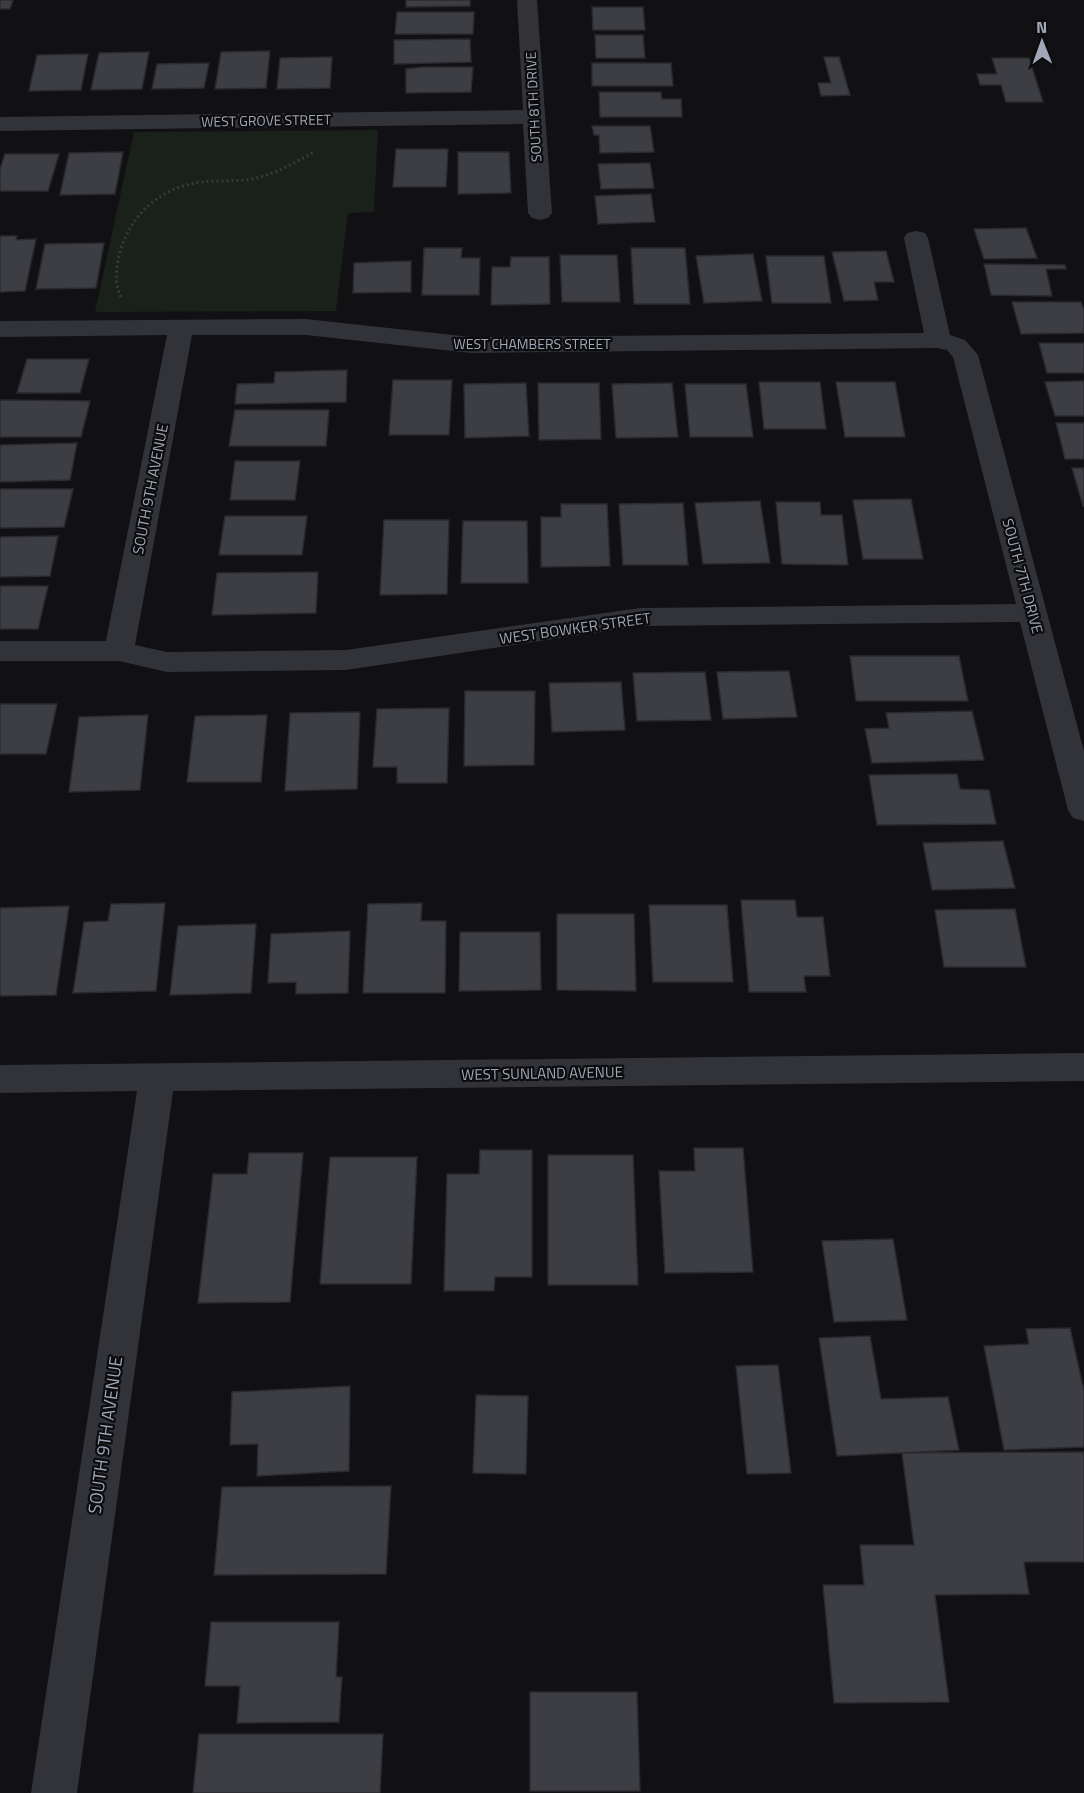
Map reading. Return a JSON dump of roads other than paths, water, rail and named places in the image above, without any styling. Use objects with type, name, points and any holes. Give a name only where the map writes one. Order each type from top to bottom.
[{"type":"street","name":"SOUTH 8TH DRIVE","points":[[527,0],[540,213]]},
{"type":"street","name":"WEST GROVE STREET","points":[[0,124],[533,117]]},
{"type":"street","name":"SOUTH 7TH DRIVE","points":[[916,238],[947,342],[964,354],[1084,810]]},
{"type":"street","name":"WEST CHAMBERS STREET","points":[[0,329],[306,327],[471,345],[947,342]]},
{"type":"street","name":"SOUTH 9TH AVENUE","points":[[119,651],[180,328]]},
{"type":"street","name":"WEST BOWKER STREET","points":[[0,651],[119,651],[166,662],[346,660],[640,617],[1033,613]]},
{"type":"street","name":"WEST SUNLAND AVENUE","points":[[0,1079],[1084,1067]]},
{"type":"street","name":"SOUTH 9TH AVENUE","points":[[54,1793],[157,1077]]}]
